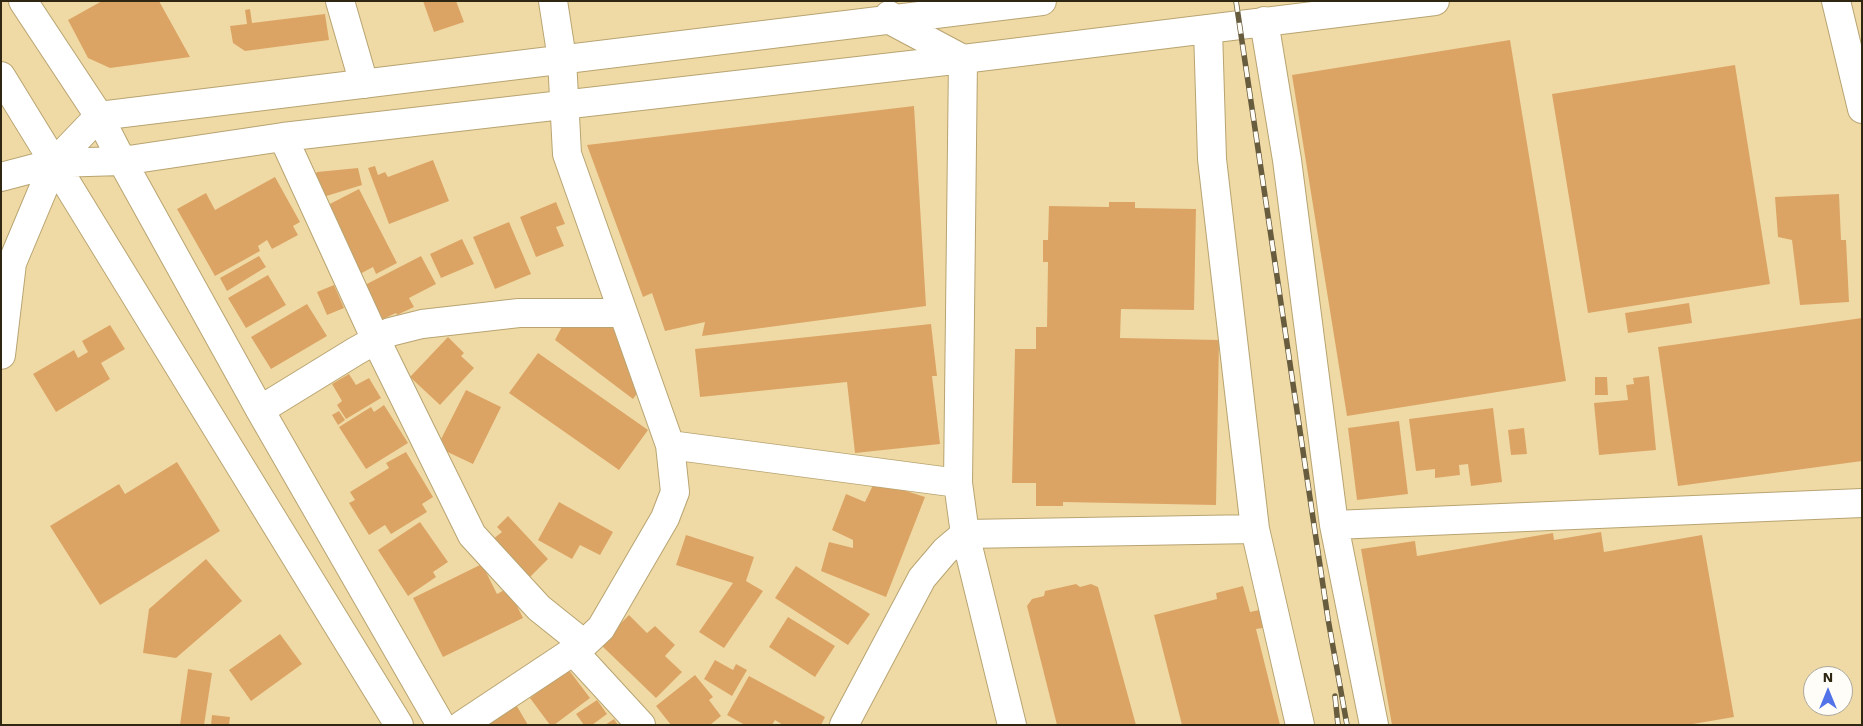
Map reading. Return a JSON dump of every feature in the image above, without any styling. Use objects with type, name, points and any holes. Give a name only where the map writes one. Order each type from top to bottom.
[{"type":"street","points":[[22,1],[99,116],[260,410],[442,725]]},
{"type":"street","points":[[340,1],[364,84]]},
{"type":"street","points":[[462,725],[578,648],[601,628],[666,518],[675,492],[670,444],[567,154],[562,59],[553,1]]},
{"type":"street","points":[[1,355],[12,263],[54,162],[99,116],[562,59],[889,10],[1042,1]]},
{"type":"street","points":[[1,177],[54,162],[122,160],[283,137],[963,59],[1435,1]]},
{"type":"street","points":[[1836,1],[1862,109]]},
{"type":"street","points":[[889,10],[963,59]]},
{"type":"street","points":[[1264,21],[1287,160],[1334,525],[1374,725]]},
{"type":"street","points":[[1208,30],[1212,159],[1255,529],[1300,725]]},
{"type":"street","points":[[963,59],[958,483],[964,534],[1012,725]]},
{"type":"street","points":[[1,76],[399,725]]},
{"type":"street","points":[[283,137],[376,340],[472,535],[578,648],[641,725]]},
{"type":"street","points":[[260,410],[390,332],[422,324],[519,313],[623,313]]},
{"type":"street","points":[[670,444],[958,483]]},
{"type":"street","points":[[1334,525],[1862,503]]},
{"type":"street","points":[[844,725],[922,578],[964,534],[1255,529]]},
{"type":"building","points":[[102,1],[159,1],[190,57],[110,68],[88,58],[68,20]]},
{"type":"building","points":[[423,1],[456,1],[464,22],[434,32]]},
{"type":"building","points":[[250,9],[252,23],[325,14],[329,40],[245,51],[233,43],[230,26],[247,24],[245,10]]},
{"type":"building","points":[[1510,40],[1566,381],[1347,416],[1292,75]]},
{"type":"building","points":[[1735,65],[1770,284],[1588,313],[1552,94]]},
{"type":"building","points":[[914,106],[926,306],[702,336],[705,322],[665,331],[652,293],[643,297],[587,145]]},
{"type":"building","points":[[433,160],[449,201],[389,224],[368,168],[375,166],[378,175],[385,172],[388,177]]},
{"type":"building","points":[[358,168],[362,185],[320,198],[311,181],[317,172]]},
{"type":"building","points":[[275,177],[300,222],[293,226],[298,235],[272,249],[267,240],[258,246],[260,251],[215,276],[177,209],[206,193],[215,210]]},
{"type":"building","points":[[359,189],[397,263],[376,274],[373,267],[358,275],[324,207]]},
{"type":"building","points":[[1839,194],[1841,240],[1846,240],[1849,302],[1800,305],[1792,240],[1778,237],[1775,197]]},
{"type":"building","points":[[556,202],[565,224],[556,227],[564,246],[536,257],[520,217]]},
{"type":"building","points":[[1109,202],[1135,202],[1135,208],[1196,209],[1194,310],[1121,309],[1120,338],[1219,340],[1216,505],[1063,502],[1063,506],[1036,506],[1036,483],[1012,483],[1015,349],[1036,349],[1036,327],[1047,327],[1048,262],[1043,262],[1043,240],[1048,240],[1049,206],[1109,207]]},
{"type":"building","points":[[509,222],[531,274],[495,289],[473,237]]},
{"type":"building","points":[[462,239],[474,264],[441,278],[430,254]]},
{"type":"building","points":[[259,256],[266,267],[227,291],[220,278]]},
{"type":"building","points":[[421,256],[436,284],[409,298],[414,307],[381,320],[363,286]]},
{"type":"building","points":[[268,275],[286,305],[246,328],[228,298]]},
{"type":"building","points":[[334,285],[344,308],[327,315],[317,292]]},
{"type":"building","points":[[1689,303],[1692,323],[1628,333],[1625,313]]},
{"type":"building","points":[[307,304],[327,336],[271,369],[251,337]]},
{"type":"building","points":[[1862,318],[1862,461],[1678,486],[1658,347]]},
{"type":"building","points":[[566,319],[609,322],[637,369],[631,378],[641,388],[633,399],[555,340]]},
{"type":"building","points":[[931,324],[937,376],[932,376],[940,444],[855,453],[847,382],[700,397],[695,349]]},
{"type":"building","points":[[110,325],[125,349],[101,363],[110,379],[56,412],[33,374],[74,350],[78,358],[88,352],[82,341]]},
{"type":"building","points":[[448,337],[464,353],[461,356],[474,368],[440,405],[410,377]]},
{"type":"building","points":[[538,353],[648,430],[619,470],[509,393]]},
{"type":"building","points":[[349,374],[356,385],[369,378],[381,398],[346,419],[337,405],[342,401],[332,384]]},
{"type":"building","points":[[1649,376],[1656,450],[1599,455],[1594,403],[1628,400],[1626,385],[1634,384],[1633,378]]},
{"type":"building","points":[[1595,377],[1607,377],[1608,395],[1595,395]]},
{"type":"building","points":[[466,390],[501,407],[473,464],[437,447]]},
{"type":"building","points":[[384,405],[408,443],[366,469],[339,427],[371,407],[374,412]]},
{"type":"building","points":[[1493,408],[1502,482],[1471,486],[1468,464],[1459,465],[1460,475],[1435,478],[1435,469],[1416,471],[1409,419]]},
{"type":"building","points":[[339,411],[345,420],[338,425],[332,415]]},
{"type":"building","points":[[1399,421],[1408,494],[1357,500],[1348,428]]},
{"type":"building","points":[[1524,428],[1527,454],[1511,455],[1508,430]]},
{"type":"building","points":[[406,452],[433,497],[422,504],[427,512],[391,534],[385,525],[369,535],[349,503],[355,500],[350,492],[389,468],[386,463]]},
{"type":"building","points":[[177,462],[220,531],[100,605],[50,526],[119,484],[125,494]]},
{"type":"building","points":[[875,481],[925,497],[886,597],[821,571],[829,542],[853,548],[853,540],[832,530],[846,494],[865,502]]},
{"type":"building","points":[[559,502],[613,532],[600,555],[580,545],[572,559],[538,540]]},
{"type":"building","points":[[508,516],[548,559],[529,578],[493,539],[502,532],[497,527]]},
{"type":"building","points":[[420,522],[448,562],[433,572],[436,577],[408,596],[378,550]]},
{"type":"building","points":[[1601,532],[1604,552],[1702,535],[1734,717],[1687,725],[1392,725],[1361,549],[1415,541],[1417,556],[1553,533],[1554,540]]},
{"type":"building","points":[[686,535],[754,557],[746,581],[763,591],[724,648],[699,632],[733,583],[676,565]]},
{"type":"building","points":[[206,559],[242,601],[176,658],[143,653],[149,609]]},
{"type":"building","points":[[482,564],[497,594],[508,588],[523,618],[443,657],[413,598]]},
{"type":"building","points":[[796,566],[870,614],[848,645],[775,598]]},
{"type":"building","points":[[1076,584],[1080,587],[1091,584],[1098,587],[1136,725],[1057,725],[1027,606],[1032,599],[1044,596],[1045,591]]},
{"type":"building","points":[[1243,586],[1250,612],[1259,610],[1263,628],[1256,629],[1280,725],[1182,725],[1154,615],[1217,599],[1216,593]]},
{"type":"building","points":[[629,615],[647,633],[655,626],[675,645],[665,656],[682,672],[656,698],[600,644]]},
{"type":"building","points":[[788,617],[835,646],[815,677],[769,647]]},
{"type":"building","points":[[280,634],[302,664],[251,701],[229,670]]},
{"type":"building","points":[[715,660],[733,670],[736,664],[747,670],[732,696],[704,679]]},
{"type":"building","points":[[188,669],[212,673],[204,725],[180,725]]},
{"type":"building","points":[[568,669],[590,698],[554,725],[550,725],[530,698]]},
{"type":"building","points":[[695,675],[713,697],[709,700],[721,716],[710,725],[671,725],[656,706]]},
{"type":"building","points":[[749,676],[825,717],[821,725],[783,725],[775,720],[772,725],[745,725],[727,715]]},
{"type":"building","points":[[597,700],[607,714],[592,725],[584,725],[576,714]]},
{"type":"building","points":[[515,703],[528,725],[485,725]]},
{"type":"building","points":[[212,715],[230,717],[229,725],[211,725]]},
{"type":"building","points":[[614,719],[618,725],[605,725]]},
{"type":"railway","points":[[1236,1],[1328,619],[1347,725]]},
{"type":"railway","points":[[1335,696],[1338,725]]}]
